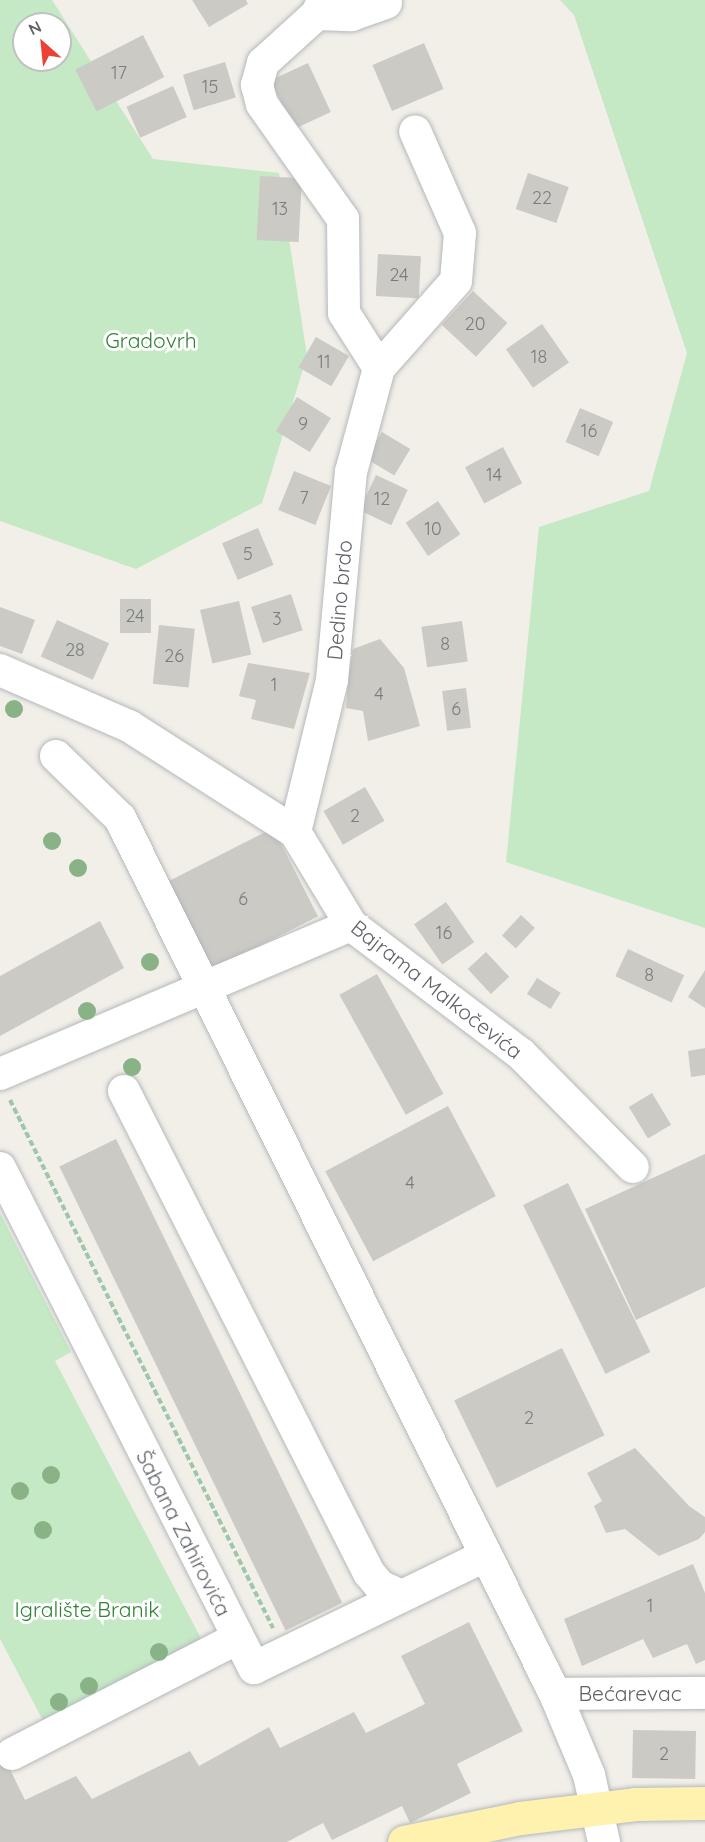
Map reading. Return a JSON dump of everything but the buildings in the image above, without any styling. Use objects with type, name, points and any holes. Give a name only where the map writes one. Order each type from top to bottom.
[{"type":"main road","points":[[404,1842],[520,1818],[597,1809],[705,1803]]},
{"type":"street","points":[[379,368],[344,313],[343,219],[278,129],[262,104],[257,85],[263,63],[320,7],[351,15],[386,3]]},
{"type":"street","name":"Dedino brdo","points":[[295,832],[332,680],[351,472],[379,368],[456,281],[460,233],[415,131]]},
{"type":"street","name":"Bajrama Malkočevića","points":[[0,670],[129,726],[295,832],[351,925],[521,1054],[633,1167]]},
{"type":"street","points":[[56,756],[120,818],[201,988],[555,1694],[589,1775],[604,1842]]},
{"type":"street","points":[[3,1082],[201,988],[351,925]]},
{"type":"street","points":[[124,1091],[369,1573],[380,1586],[401,1596]]},
{"type":"street","name":"Šabana Zahirovića","points":[[0,1168],[254,1668],[485,1556]]},
{"type":"street","points":[[12,1754],[238,1638]]},
{"type":"street","name":"Bećarevac","points":[[555,1694],[705,1693]]},
{"type":"path","points":[[3,1082],[279,1640]]},
{"type":"green space","name":"Gradovrh","points":[[0,0],[52,0],[60,12],[12,12],[12,72],[72,72],[72,31],[153,159],[279,173],[307,356],[262,503],[136,569],[0,521]]},
{"type":"green space","points":[[560,0],[705,0],[705,928],[506,862],[539,527],[649,491],[687,353],[574,15]]},
{"type":"green space","name":"Igralište Branik","points":[[0,1213],[71,1352],[55,1361],[205,1646],[47,1728],[0,1639]]}]
